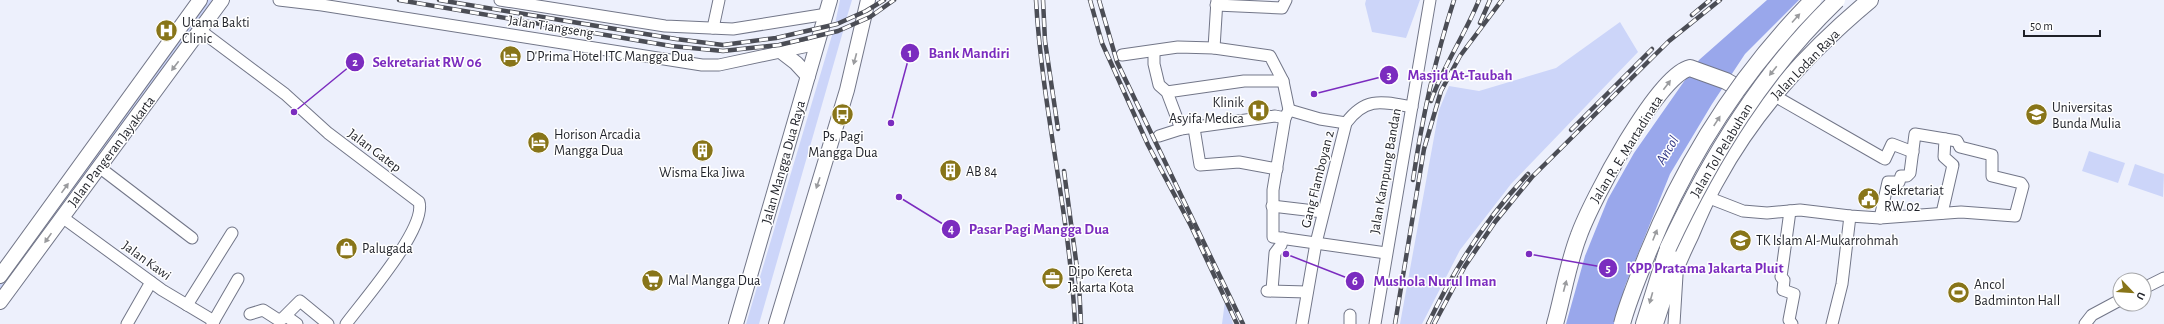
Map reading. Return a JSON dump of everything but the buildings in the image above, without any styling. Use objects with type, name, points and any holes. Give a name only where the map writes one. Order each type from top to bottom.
[{"type":"highway","name":"Jalan Tol Pelabuhan","points":[[1622,324],[1661,220],[1701,145],[1755,66],[1813,0]]},
{"type":"highway","name":"Jalan Tol Pelabuhan","points":[[1644,324],[1668,248],[1697,187],[1717,151],[1764,83],[1799,40],[1837,0]]},
{"type":"highway","name":"Jalan Lodan Raya","points":[[1655,324],[1678,260],[1707,197],[1765,100],[1870,0]]},
{"type":"highway","name":"Jalan R. E. Martadinata","points":[[1555,324],[1577,239],[1592,202],[1646,113],[1671,79],[1679,72],[1690,68],[1726,81],[1765,100]]},
{"type":"main road","name":"Jalan Pangeran Jayakarta","points":[[2,274],[200,0]]},
{"type":"main road","name":"Jalan Pangeran Jayakarta","points":[[0,302],[36,255],[62,216],[201,31],[222,0]]},
{"type":"main road","name":"Jalan Mangga Dua Raya","points":[[736,324],[830,0]]},
{"type":"main road","points":[[776,324],[847,90],[868,0]]},
{"type":"main road","points":[[783,53],[796,62],[808,76]]},
{"type":"main road","points":[[23,246],[23,253],[26,255],[36,255]]},
{"type":"main road","points":[[2,274],[12,275],[15,281]]},
{"type":"street","name":"Jalan Tiangseng","points":[[279,0],[329,6],[702,65],[719,65],[764,55],[783,53],[818,44]]},
{"type":"street","points":[[500,0],[665,26],[733,29],[827,14]]},
{"type":"street","points":[[713,28],[719,0]]},
{"type":"street","points":[[1214,48],[1217,2],[1282,8],[1286,0]]},
{"type":"street","name":"Jalan Kampung Bandan","points":[[1375,324],[1430,0]]},
{"type":"street","name":"Jalan Gatep","points":[[201,31],[285,94],[328,133],[418,202],[420,212],[419,219],[401,250],[346,324]]},
{"type":"street","points":[[1122,55],[1178,48],[1214,48],[1271,57],[1283,81],[1287,114],[1272,206],[1273,236],[1316,243],[1302,324]]},
{"type":"street","points":[[1154,50],[1154,64],[1159,85],[1167,92],[1181,129]]},
{"type":"street","points":[[1167,92],[1244,81],[1283,81]]},
{"type":"street","points":[[1765,100],[1885,159],[1892,144],[1913,152]]},
{"type":"street","points":[[1159,136],[1181,129],[1287,114],[1346,123],[1357,111],[1369,103],[1380,102],[1412,107]]},
{"type":"street","name":"Gang Flamboyan 2","points":[[1346,123],[1316,243],[1386,253]]},
{"type":"street","points":[[1194,128],[1201,165],[1239,162],[1277,169]]},
{"type":"street","points":[[1707,197],[1743,210],[1767,213],[1800,210],[1880,218],[1942,212],[2014,216],[2023,186],[2021,183],[1990,175],[1992,155],[1960,147],[1957,141],[1915,134],[1909,175],[1901,176],[1899,182],[1888,182],[1883,196],[1880,218]]},
{"type":"street","points":[[1942,212],[1953,165],[1944,157],[1945,139]]},
{"type":"street","points":[[99,167],[192,238]]},
{"type":"street","points":[[1272,206],[1323,212]]},
{"type":"street","points":[[1790,211],[1781,277],[1784,280],[1783,290],[1793,293],[1789,320],[1792,324]]},
{"type":"street","name":"Jalan Kawi","points":[[62,216],[151,282],[188,305],[213,323]]},
{"type":"street","points":[[1832,324],[1842,284],[1850,216]]},
{"type":"street","points":[[188,305],[232,233]]},
{"type":"street","points":[[1283,238],[1282,245],[1275,253],[1270,290],[1307,292]]},
{"type":"street","name":"Jalan Lodan Raya","points":[[1674,324],[1678,260]]},
{"type":"street","points":[[213,323],[238,278]]},
{"type":"street","points":[[2152,284],[2164,278]]},
{"type":"street","points":[[127,324],[151,282]]},
{"type":"street","points":[[250,314],[263,310],[277,319],[282,319],[300,301],[328,324]]},
{"type":"street","points":[[2084,324],[2092,315],[2112,304]]},
{"type":"street","points":[[286,316],[297,324]]},
{"type":"shaded area","points":[[200,0],[222,0],[0,302],[0,276]]},
{"type":"shaded area","points":[[840,0],[852,0],[846,20],[835,24]]},
{"type":"shaded area","points":[[1366,0],[1420,0],[1406,38],[1372,32],[1365,4]]},
{"type":"shaded area","points":[[1620,22],[1638,52],[1511,184],[1460,250],[1422,324],[1400,324],[1439,110],[1449,86],[1479,91],[1556,68]]},
{"type":"shaded area","points":[[844,28],[759,324],[746,324],[833,32]]},
{"type":"shaded area","points":[[2089,151],[2125,163],[2118,183],[2082,171]]},
{"type":"shaded area","points":[[2135,164],[2164,174],[2163,197],[2128,185]]},
{"type":"shaded area","points":[[1225,301],[1233,324],[1222,324]]},
{"type":"water","name":"Ancol","points":[[1767,0],[1799,0],[1745,54],[1712,104],[1670,174],[1625,286],[1616,324],[1566,324],[1585,256],[1608,199],[1634,153],[1699,60]]},
{"type":"railway","points":[[399,0],[671,46],[723,51],[779,45],[838,31],[870,17],[894,0]]},
{"type":"railway","points":[[439,0],[676,39],[723,45],[776,38],[837,24],[866,11],[884,0]]},
{"type":"railway","points":[[1036,0],[1044,81],[1068,243],[1075,324]]},
{"type":"railway","points":[[1043,0],[1045,41],[1058,129]]},
{"type":"railway","points":[[1090,0],[1102,43],[1148,145],[1191,226],[1237,324]]},
{"type":"railway","points":[[1099,0],[1117,62],[1243,324]]},
{"type":"railway","points":[[1413,180],[1430,89],[1454,0]]},
{"type":"railway","points":[[1431,101],[1442,75],[1479,0]]},
{"type":"railway","points":[[1480,23],[1490,0]]},
{"type":"railway","points":[[1395,324],[1424,149],[1441,91],[1460,56],[1502,0]]},
{"type":"railway","points":[[1692,15],[1710,0]]},
{"type":"railway","points":[[1434,324],[1465,266],[1495,222],[1532,177],[1669,41],[1720,0]]},
{"type":"railway","points":[[1571,130],[1652,49]]},
{"type":"railway","points":[[1064,171],[1079,283],[1081,324]]},
{"type":"railway","points":[[1428,324],[1460,264],[1472,245],[1498,208],[1528,174]]},
{"type":"place","name":"Utama Bakti Clinic","points":[[166,30]]},
{"type":"place","name":"D'Prima Hotel ITC Mangga Dua","points":[[510,56]]},
{"type":"place","name":"Masjid At-Taubah","points":[[1314,94]]},
{"type":"place","name":"Klinik Asyifa Medica","points":[[1259,110]]},
{"type":"place","name":"Sekretariat RW 06","points":[[294,112]]},
{"type":"place","name":"Ps. Pagi Mangga Dua","points":[[843,114]]},
{"type":"place","name":"Universitas Bunda Mulia","points":[[2036,115]]},
{"type":"place","name":"Bank Mandiri","points":[[891,123]]},
{"type":"place","name":"Horison Arcadia Mangga Dua","points":[[539,142]]},
{"type":"place","name":"Wisma Eka Jiwa","points":[[702,150]]},
{"type":"place","name":"AB 84","points":[[950,171]]},
{"type":"place","name":"Pasar Pagi Mangga Dua","points":[[899,197]]},
{"type":"place","name":"Sekretariat RW 02","points":[[1869,198]]},
{"type":"place","name":"TK Islam Al-Mukarrohmah","points":[[1741,240]]},
{"type":"place","name":"Palugada","points":[[347,248]]},
{"type":"place","name":"Mushola Nurul Iman","points":[[1286,254]]},
{"type":"place","name":"KPP Pratama Jakarta Pluit","points":[[1529,254]]},
{"type":"place","name":"Dipo Kereta Jakarta Kota","points":[[1052,279]]},
{"type":"place","name":"Mal Mangga Dua","points":[[652,280]]},
{"type":"place","name":"Ancol Badminton Hall","points":[[1959,292]]}]
